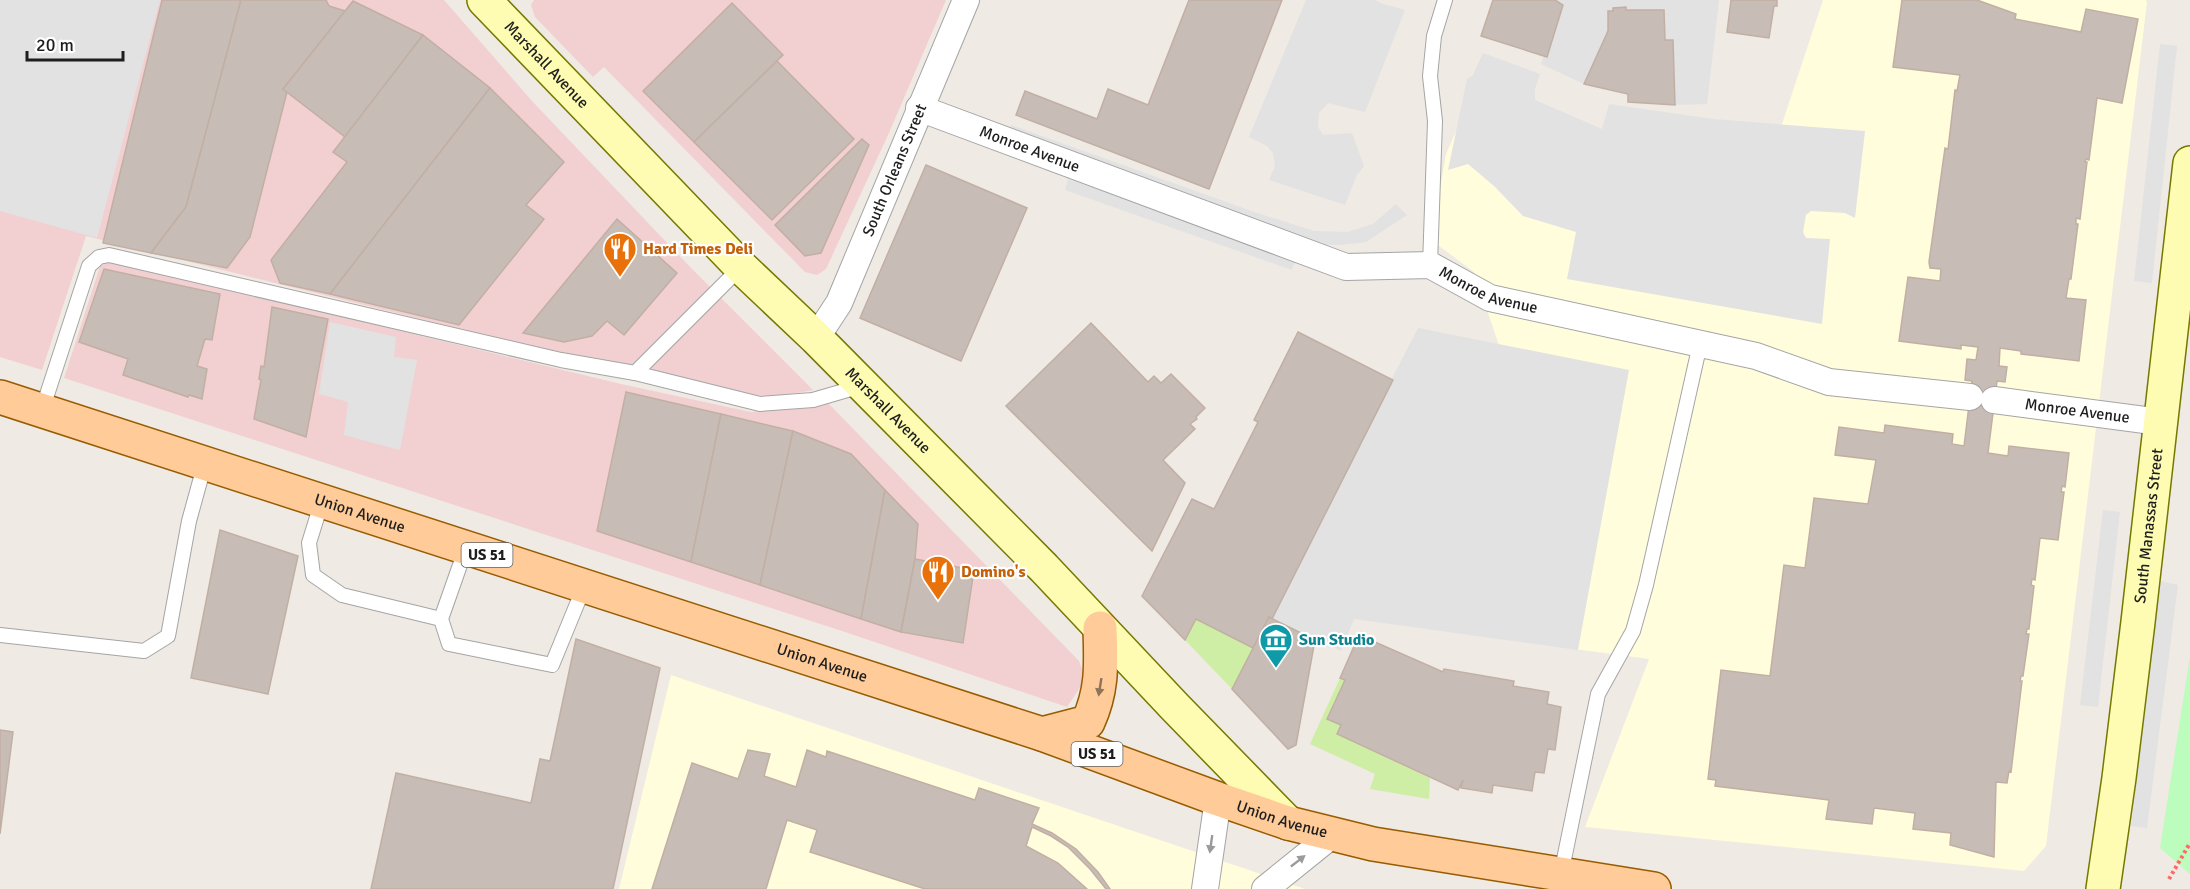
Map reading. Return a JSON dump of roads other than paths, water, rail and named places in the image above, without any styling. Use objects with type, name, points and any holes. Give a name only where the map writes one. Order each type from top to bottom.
[{"type":"main road","name":"Union Avenue","points":[[0,397],[1042,734],[1218,799],[1288,822],[1373,844],[1654,889]]},
{"type":"main road","points":[[1042,734],[1088,722],[1097,702],[1101,675],[1100,628]]},
{"type":"street","name":"Marshall Avenue","points":[[484,0],[741,267],[816,338],[1044,568],[1288,822]]},
{"type":"street","name":"South Orleans Street","points":[[816,338],[839,303],[966,0]]},
{"type":"street","name":"Monroe Avenue","points":[[920,108],[1346,267],[1430,266],[1490,298],[1756,356],[1829,382],[2160,422]]},
{"type":"street","name":"South Manassas Street","points":[[2103,889],[2122,756],[2190,163]]},
{"type":"street","points":[[1205,889],[1218,799]]},
{"type":"street","points":[[1265,889],[1332,835]]},
{"type":"lane","points":[[1430,266],[1435,121],[1430,76],[1434,36],[1445,0]]},
{"type":"lane","points":[[42,410],[89,266],[99,257],[109,255],[561,360],[635,373],[760,404],[813,400],[862,386]]},
{"type":"lane","points":[[635,373],[741,267]]},
{"type":"lane","points":[[1561,874],[1598,694],[1633,631],[1646,585],[1700,344]]},
{"type":"lane","points":[[0,635],[144,651],[168,636],[189,521],[205,463]]},
{"type":"lane","points":[[322,501],[309,543],[313,575],[342,595],[441,619]]},
{"type":"lane","points":[[466,548],[441,619],[449,644],[552,665],[584,586]]},
{"type":"place","name":"Hard Times Deli","points":[[620,278]]},
{"type":"place","name":"Domino's","points":[[938,601]]},
{"type":"place","name":"Sun Studio","points":[[1276,669]]}]
